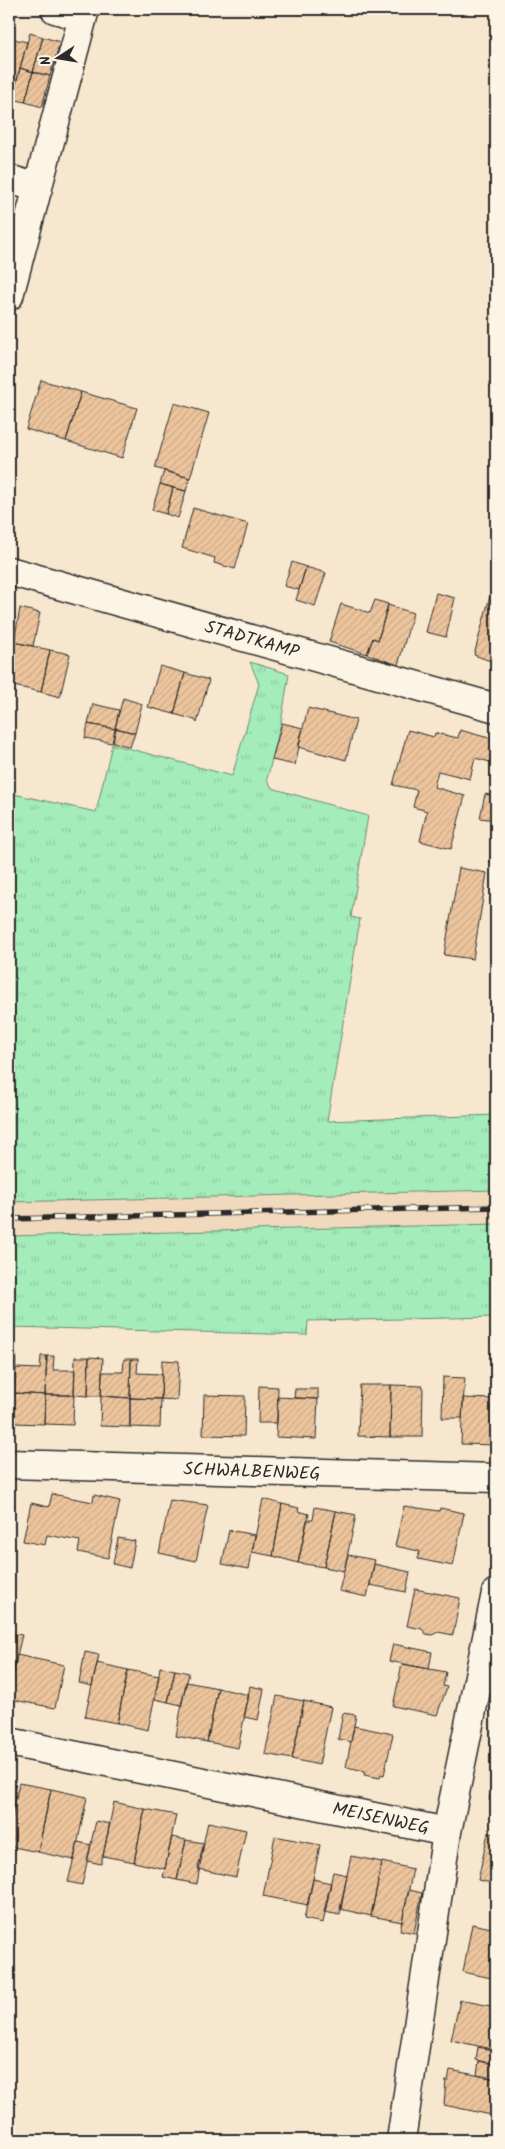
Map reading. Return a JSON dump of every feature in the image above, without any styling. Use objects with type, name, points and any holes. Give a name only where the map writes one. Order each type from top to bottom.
[{"type":"street","points":[[9,296],[84,13],[55,9]]},
{"type":"street","points":[[9,179],[38,188]]},
{"type":"street","name":"STADTKAMP","points":[[9,571],[496,708]]},
{"type":"street","name":"SCHWALBENWEG","points":[[9,1464],[496,1478]]},
{"type":"street","points":[[447,1832],[493,1622],[496,1593]]},
{"type":"street","name":"MEISENWEG","points":[[9,1742],[447,1832],[401,2140]]},
{"type":"shaded area","points":[[496,1190],[496,1224],[9,1236],[9,1202]]},
{"type":"green space","points":[[250,662],[289,674],[281,723],[267,779],[272,788],[368,816],[351,917],[360,919],[327,1121],[496,1115],[496,1190],[9,1202],[9,793],[96,812],[112,744],[232,776],[259,684]]},
{"type":"green space","points":[[496,1224],[496,1317],[308,1321],[307,1335],[9,1327],[9,1236]]},
{"type":"building","points":[[9,22],[14,23],[10,38],[27,42],[16,84],[9,83]]},
{"type":"building","points":[[30,33],[43,37],[33,72],[20,68]]},
{"type":"building","points":[[43,37],[60,42],[50,76],[33,72]]},
{"type":"building","points":[[20,68],[33,72],[25,102],[12,99]]},
{"type":"building","points":[[33,72],[50,76],[42,107],[25,102]]},
{"type":"building","points":[[41,380],[81,392],[66,441],[26,429]]},
{"type":"building","points":[[81,392],[137,408],[122,458],[66,441]]},
{"type":"building","points":[[174,403],[209,413],[190,478],[155,468]]},
{"type":"building","points":[[164,471],[190,478],[186,491],[160,484]]},
{"type":"building","points":[[160,484],[173,488],[166,514],[152,510]]},
{"type":"building","points":[[173,488],[186,491],[178,518],[166,514]]},
{"type":"building","points":[[193,508],[248,524],[235,569],[214,563],[215,558],[182,548]]},
{"type":"building","points":[[292,562],[306,567],[299,590],[284,586]]},
{"type":"building","points":[[306,567],[326,573],[315,606],[296,600]]},
{"type":"building","points":[[436,593],[455,598],[446,637],[426,632]]},
{"type":"building","points":[[490,596],[496,598],[496,663],[474,655]]},
{"type":"building","points":[[375,600],[388,604],[378,640],[373,638],[367,654],[329,642],[341,604],[370,613]]},
{"type":"building","points":[[388,605],[413,613],[398,665],[367,654],[373,638],[378,640]]},
{"type":"building","points":[[20,608],[40,613],[33,646],[14,642]]},
{"type":"building","points":[[9,641],[50,650],[41,692],[9,685]]},
{"type":"building","points":[[50,650],[70,654],[60,697],[41,692]]},
{"type":"building","points":[[160,666],[185,673],[174,714],[148,707]]},
{"type":"building","points":[[185,673],[209,680],[197,723],[195,720],[174,714]]},
{"type":"building","points":[[123,698],[142,704],[135,733],[115,728]]},
{"type":"building","points":[[93,704],[119,710],[115,729],[88,724]]},
{"type":"building","points":[[308,708],[356,720],[346,760],[298,747]]},
{"type":"building","points":[[282,723],[303,728],[295,765],[272,760]]},
{"type":"building","points":[[88,724],[115,729],[112,743],[85,738]]},
{"type":"building","points":[[116,728],[135,733],[130,747],[113,742]]},
{"type":"building","points":[[408,730],[434,737],[435,733],[458,738],[460,730],[496,740],[490,762],[475,758],[470,779],[438,771],[434,787],[465,796],[451,849],[420,841],[427,811],[413,807],[417,790],[393,785]]},
{"type":"building","points":[[485,794],[496,796],[496,820],[480,818]]},
{"type":"building","points":[[496,822],[496,863],[490,862]]},
{"type":"building","points":[[459,868],[487,873],[473,959],[444,955]]},
{"type":"building","points":[[9,1354],[16,1354],[14,1393],[9,1393]]},
{"type":"building","points":[[41,1356],[47,1356],[45,1395],[14,1393],[16,1368],[40,1369]]},
{"type":"building","points":[[47,1356],[54,1356],[53,1370],[75,1370],[74,1395],[45,1395]]},
{"type":"building","points":[[75,1357],[89,1357],[88,1396],[74,1395]]},
{"type":"building","points":[[89,1357],[103,1358],[101,1396],[88,1396]]},
{"type":"building","points":[[124,1359],[131,1359],[130,1398],[101,1396],[102,1372],[123,1372]]},
{"type":"building","points":[[131,1359],[138,1359],[137,1373],[162,1374],[161,1399],[130,1398]]},
{"type":"building","points":[[162,1360],[179,1361],[177,1400],[161,1399]]},
{"type":"building","points":[[443,1377],[465,1378],[462,1418],[442,1418]]},
{"type":"building","points":[[360,1385],[391,1385],[390,1437],[358,1436]]},
{"type":"building","points":[[391,1385],[423,1386],[422,1437],[390,1437]]},
{"type":"building","points":[[259,1386],[278,1387],[277,1423],[258,1423]]},
{"type":"building","points":[[295,1389],[318,1389],[318,1399],[294,1398]]},
{"type":"building","points":[[14,1393],[45,1395],[44,1424],[13,1423]]},
{"type":"building","points":[[45,1395],[74,1395],[73,1425],[44,1424]]},
{"type":"building","points":[[204,1395],[245,1396],[244,1436],[203,1435]]},
{"type":"building","points":[[101,1396],[130,1398],[130,1427],[100,1426]]},
{"type":"building","points":[[278,1397],[318,1399],[316,1439],[276,1437]]},
{"type":"building","points":[[130,1398],[161,1399],[160,1428],[130,1427]]},
{"type":"building","points":[[463,1398],[496,1399],[496,1445],[461,1444]]},
{"type":"building","points":[[52,1494],[93,1502],[94,1495],[120,1501],[108,1558],[78,1552],[80,1541],[47,1535],[45,1545],[23,1541],[31,1503],[49,1507]]},
{"type":"building","points":[[263,1499],[282,1504],[273,1556],[252,1552]]},
{"type":"building","points":[[170,1500],[208,1505],[196,1561],[159,1553]]},
{"type":"building","points":[[282,1504],[299,1508],[298,1511],[309,1514],[298,1563],[273,1556]]},
{"type":"building","points":[[404,1506],[439,1511],[440,1508],[464,1513],[453,1566],[418,1559],[419,1551],[395,1546]]},
{"type":"building","points":[[315,1507],[336,1511],[324,1567],[298,1563],[307,1520],[313,1520]]},
{"type":"building","points":[[336,1511],[356,1515],[344,1571],[324,1567]]},
{"type":"building","points":[[229,1530],[255,1535],[249,1569],[222,1564]]},
{"type":"building","points":[[118,1538],[135,1541],[130,1568],[113,1564]]},
{"type":"building","points":[[348,1555],[375,1560],[367,1597],[339,1591]]},
{"type":"building","points":[[374,1564],[410,1572],[406,1592],[370,1585]]},
{"type":"building","points":[[415,1589],[460,1598],[453,1635],[438,1632],[432,1635],[426,1634],[422,1629],[407,1626]]},
{"type":"building","points":[[9,1633],[22,1635],[12,1676],[9,1675]]},
{"type":"building","points":[[393,1644],[432,1652],[429,1669],[389,1661]]},
{"type":"building","points":[[85,1652],[99,1655],[92,1686],[79,1683]]},
{"type":"building","points":[[17,1655],[64,1665],[55,1708],[9,1699]]},
{"type":"building","points":[[97,1663],[128,1670],[117,1723],[85,1717]]},
{"type":"building","points":[[402,1664],[446,1672],[443,1686],[447,1687],[437,1715],[393,1706]]},
{"type":"building","points":[[160,1667],[175,1670],[168,1702],[155,1699]]},
{"type":"building","points":[[128,1670],[159,1676],[148,1730],[117,1723]]},
{"type":"building","points":[[175,1670],[189,1673],[181,1705],[168,1702]]},
{"type":"building","points":[[186,1682],[218,1688],[207,1742],[176,1736]]},
{"type":"building","points":[[250,1686],[264,1689],[258,1720],[244,1717]]},
{"type":"building","points":[[218,1688],[249,1695],[238,1748],[207,1742]]},
{"type":"building","points":[[277,1696],[304,1701],[292,1759],[265,1754]]},
{"type":"building","points":[[304,1701],[331,1707],[319,1765],[292,1759]]},
{"type":"building","points":[[343,1713],[356,1715],[351,1742],[338,1739]]},
{"type":"building","points":[[354,1726],[393,1734],[384,1775],[381,1774],[380,1778],[364,1775],[365,1771],[346,1767]]},
{"type":"building","points":[[496,1765],[496,1801],[489,1800]]},
{"type":"building","points":[[19,1783],[51,1789],[38,1852],[9,1846],[9,1832]]},
{"type":"building","points":[[51,1789],[87,1797],[74,1860],[38,1852]]},
{"type":"building","points":[[114,1802],[145,1809],[134,1862],[103,1856]]},
{"type":"building","points":[[145,1809],[176,1815],[165,1869],[134,1862]]},
{"type":"building","points":[[9,1814],[12,1815],[9,1832]]},
{"type":"building","points":[[96,1821],[110,1824],[101,1864],[87,1861]]},
{"type":"building","points":[[208,1822],[246,1830],[236,1877],[198,1869]]},
{"type":"building","points":[[488,1833],[496,1834],[496,1884],[478,1880]]},
{"type":"building","points":[[275,1836],[320,1845],[308,1905],[263,1896]]},
{"type":"building","points":[[172,1837],[186,1840],[177,1880],[163,1877]]},
{"type":"building","points":[[186,1840],[204,1843],[197,1884],[177,1880]]},
{"type":"building","points":[[78,1842],[91,1845],[82,1885],[68,1882]]},
{"type":"building","points":[[351,1856],[382,1862],[371,1916],[340,1909]]},
{"type":"building","points":[[382,1862],[413,1869],[402,1922],[371,1916]]},
{"type":"building","points":[[333,1872],[347,1875],[340,1915],[324,1912]]},
{"type":"building","points":[[313,1879],[331,1883],[323,1923],[304,1919]]},
{"type":"building","points":[[409,1890],[422,1893],[414,1933],[400,1930]]},
{"type":"building","points":[[472,1924],[496,1929],[496,1979],[463,1972]]},
{"type":"building","points":[[460,2000],[496,2007],[496,2050],[451,2040]]},
{"type":"building","points":[[478,2047],[496,2051],[496,2064],[476,2060]]},
{"type":"building","points":[[479,2061],[496,2065],[496,2079],[477,2075]]},
{"type":"building","points":[[450,2070],[496,2079],[496,2116],[444,2105],[446,2080],[448,2081]]},
{"type":"building","points":[[441,2134],[473,2140],[440,2140]]},
{"type":"railway","points":[[9,1219],[496,1207]]}]
